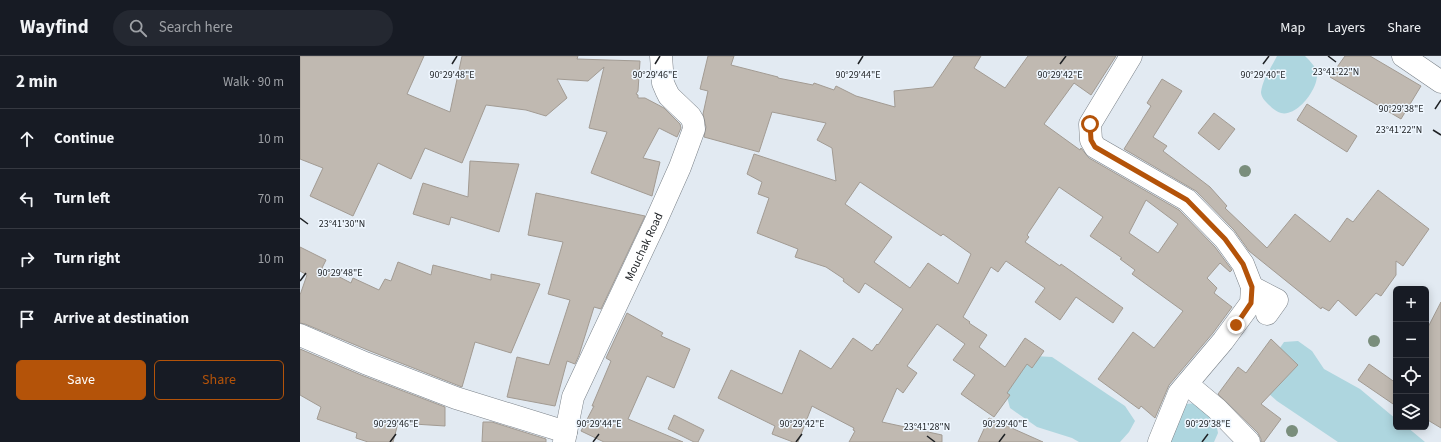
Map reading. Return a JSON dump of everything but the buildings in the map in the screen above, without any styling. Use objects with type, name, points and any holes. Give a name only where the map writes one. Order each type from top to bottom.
[{"type":"street","name":"Mouchak Road","points":[[565,437],[573,397],[680,168],[694,129],[690,116],[669,96],[666,90],[663,83],[661,56]]},
{"type":"street","points":[[1131,56],[1090,124],[1091,140],[1095,147],[1187,200],[1225,239],[1243,264],[1252,287],[1251,303],[1231,330],[1179,393],[1159,442]]},
{"type":"street","points":[[1403,56],[1441,82]]},
{"type":"street","points":[[1252,287],[1277,300],[1267,314]]},
{"type":"street","points":[[300,335],[365,363],[456,398],[565,437]]},
{"type":"street","points":[[1187,384],[1217,409],[1249,442]]},
{"type":"water","points":[[1277,56],[1305,56],[1318,71],[1317,79],[1307,99],[1295,110],[1286,113],[1273,109],[1261,94],[1265,78]]},
{"type":"water","points":[[1298,341],[1312,351],[1324,369],[1360,389],[1393,416],[1393,430],[1411,430],[1425,442],[1338,442],[1277,401],[1266,391],[1273,358],[1284,342]]},
{"type":"water","points":[[1035,356],[1052,357],[1125,406],[1135,421],[1129,432],[1120,442],[1079,442],[1072,438],[1037,427],[1010,408],[1006,393],[1010,379]]},
{"type":"water","points":[[1198,403],[1215,418],[1218,433],[1214,442],[1163,442],[1186,404]]},
{"type":"route","points":[[1090,124],[1091,140],[1095,147],[1187,200],[1225,239],[1243,264],[1252,287],[1251,303],[1236,325]]}]
